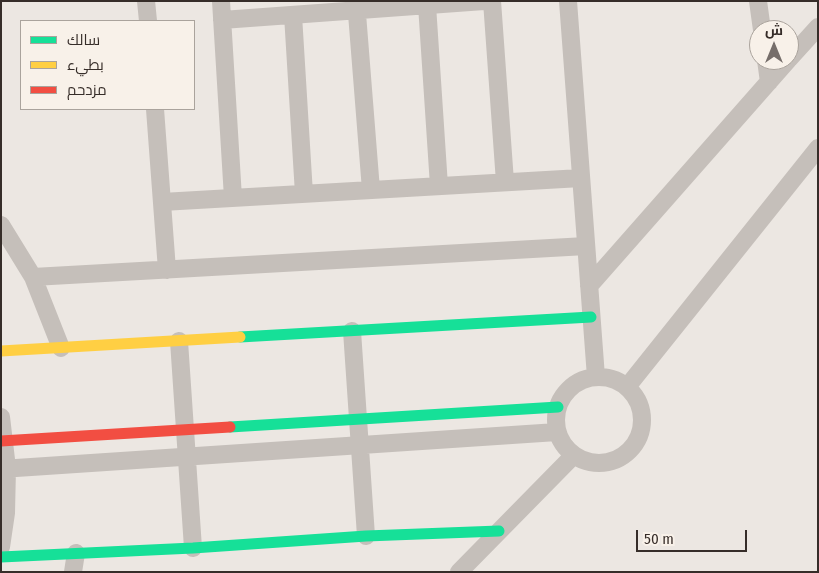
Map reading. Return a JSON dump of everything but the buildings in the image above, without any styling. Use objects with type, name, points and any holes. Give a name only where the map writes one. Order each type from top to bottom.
[{"type":"street","points":[[146,1],[148,20]]},
{"type":"street","points":[[221,1],[233,198]]},
{"type":"street","points":[[222,20],[293,15],[356,6],[427,5],[484,1]]},
{"type":"street","points":[[492,1],[505,182]]},
{"type":"street","points":[[568,1],[596,377]]},
{"type":"street","points":[[758,1],[761,20]]},
{"type":"street","points":[[427,5],[439,186]]},
{"type":"street","points":[[356,6],[371,190]]},
{"type":"street","points":[[293,15],[304,194]]},
{"type":"street","points":[[799,48],[818,26]]},
{"type":"street","points":[[767,70],[769,82]]},
{"type":"street","points":[[589,286],[780,70]]},
{"type":"street","points":[[155,110],[167,270]]},
{"type":"street","points":[[627,387],[818,148]]},
{"type":"street","points":[[162,202],[581,178]]},
{"type":"street","points":[[1,225],[33,278],[61,348]]},
{"type":"street","points":[[33,278],[586,246]]},
{"type":"street","points":[[1,351],[591,317]]},
{"type":"street","points":[[352,331],[366,536]]},
{"type":"street","points":[[179,341],[193,548]]},
{"type":"street","points":[[596,377],[617,381],[627,387],[635,396],[642,418],[637,441],[629,451],[608,462],[585,461],[574,455],[561,441],[557,432],[556,419],[562,398],[572,386],[586,379],[596,377]]},
{"type":"street","points":[[3,441],[558,407]]},
{"type":"street","points":[[1,416],[6,513],[1,546]]},
{"type":"street","points":[[4,469],[557,432]]},
{"type":"street","points":[[459,572],[574,455]]},
{"type":"street","points":[[1,557],[193,548],[366,536],[499,531]]},
{"type":"street","points":[[73,572],[76,553]]},
{"type":"traffic: fast","points":[[240,337],[591,317]]},
{"type":"traffic: fast","points":[[230,427],[558,407]]},
{"type":"traffic: fast","points":[[1,557],[193,548],[366,536],[499,531]]},
{"type":"traffic: slow","points":[[1,351],[240,337]]},
{"type":"traffic: jam","points":[[1,441],[230,427]]}]
